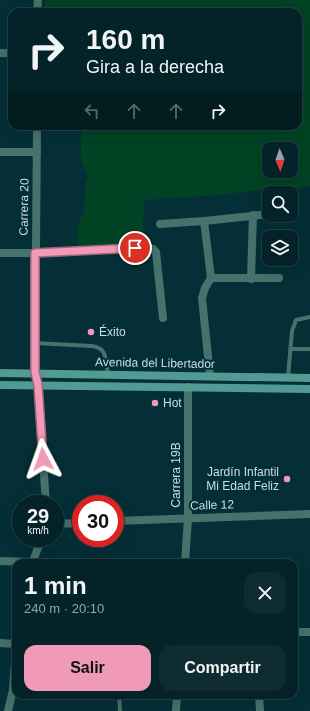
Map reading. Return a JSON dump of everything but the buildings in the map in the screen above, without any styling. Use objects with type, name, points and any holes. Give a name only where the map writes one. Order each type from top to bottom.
[{"type":"main road","name":"Avenida del Libertador","points":[[0,373],[35,372],[310,378]]},
{"type":"main road","name":"Avenida del Libertador","points":[[0,385],[310,389]]},
{"type":"street","name":"Carrera 20","points":[[37,130],[35,372],[38,385],[45,495]]},
{"type":"street","points":[[0,152],[37,152]]},
{"type":"street","points":[[160,224],[262,214]]},
{"type":"street","points":[[251,279],[253,215]]},
{"type":"street","points":[[204,221],[211,278],[205,288],[202,298],[210,376]]},
{"type":"street","points":[[0,253],[35,253],[135,248],[153,249],[156,252],[163,318]]},
{"type":"street","points":[[211,278],[279,278]]},
{"type":"street","name":"Carrera 19B","points":[[185,559],[188,518],[188,387]]},
{"type":"street","name":"Calle 12","points":[[124,521],[310,514]]},
{"type":"street","points":[[34,559],[38,547]]},
{"type":"street","points":[[0,561],[12,562]]},
{"type":"street","points":[[298,632],[310,632]]},
{"type":"street","points":[[0,644],[12,645]]},
{"type":"street","points":[[8,711],[12,699]]},
{"type":"street","points":[[176,699],[176,711]]},
{"type":"street","points":[[259,699],[260,711]]},
{"type":"lane","points":[[288,377],[292,331],[296,320],[310,317]]},
{"type":"lane","points":[[35,343],[100,347],[104,351],[108,374]]},
{"type":"lane","points":[[291,349],[310,349]]},
{"type":"lane","points":[[119,699],[120,711]]},
{"type":"green space","points":[[45,0],[310,0],[310,186],[298,188],[298,186],[262,186],[262,190],[220,195],[144,200],[142,243],[78,246],[78,224],[84,212],[86,182],[88,177],[81,161],[82,130],[302,130],[302,8],[45,8]]},
{"type":"place","name":"Éxito","points":[[91,332]]},
{"type":"place","name":"Hot","points":[[155,403]]},
{"type":"place","name":"Jardín Infantil Mi Edad Feliz","points":[[287,479]]},
{"type":"route","points":[[43,459],[38,385],[35,372],[35,253],[135,248]]}]
